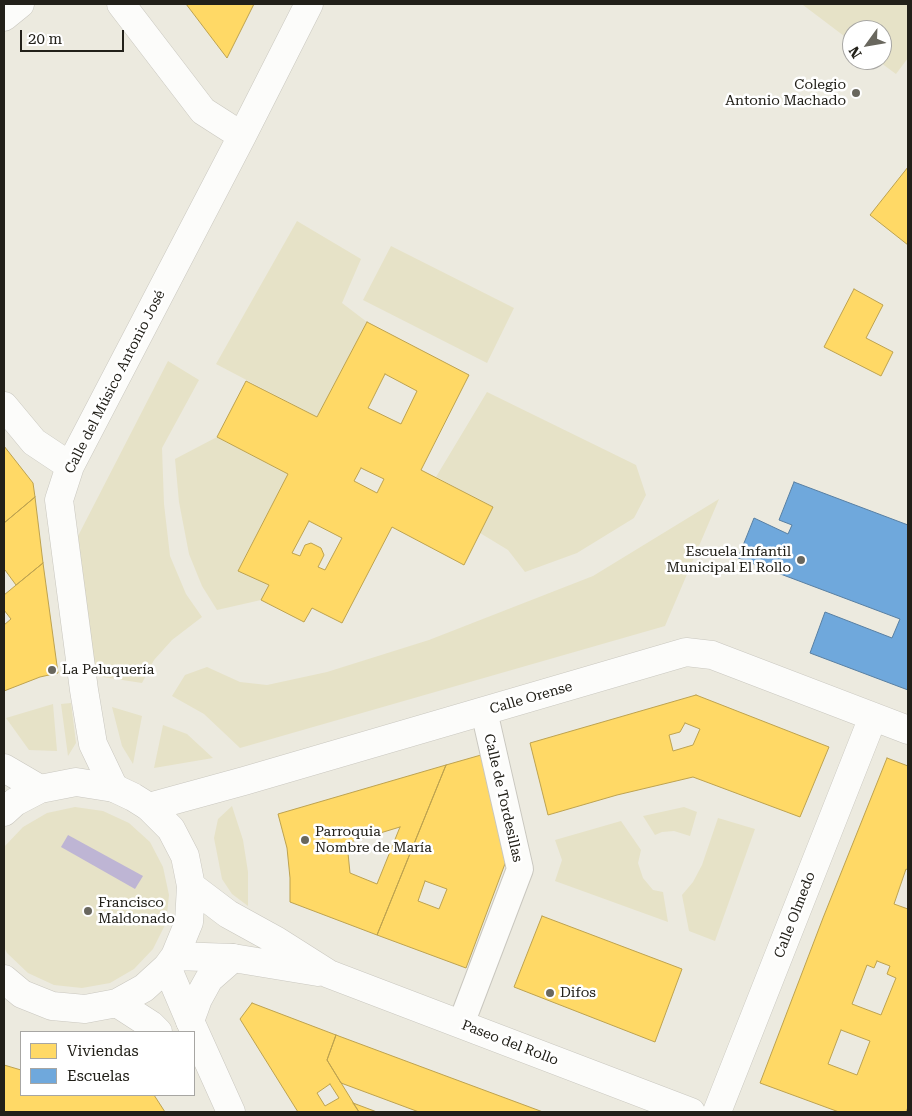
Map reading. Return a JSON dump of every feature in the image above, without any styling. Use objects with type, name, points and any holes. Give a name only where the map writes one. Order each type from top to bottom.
[{"type":"street","points":[[4,17],[20,4]]},
{"type":"street","points":[[122,4],[203,111],[242,136]]},
{"type":"street","name":"Calle del Músico Antonio José","points":[[114,788],[93,744],[59,500],[70,466],[309,4]]},
{"type":"street","points":[[4,406],[34,442],[70,466]]},
{"type":"street","name":"Calle Orense","points":[[149,807],[686,652],[712,655],[908,730]]},
{"type":"street","name":"Calle de Tordesillas","points":[[461,1024],[520,870],[484,711]]},
{"type":"street","name":"Calle Olmedo","points":[[717,1112],[873,717]]},
{"type":"street","points":[[4,768],[40,789]]},
{"type":"street","points":[[4,812],[15,802],[40,789],[76,782],[114,788],[149,807],[170,829],[185,856],[191,886],[189,922],[171,962],[144,988],[117,1003],[85,1009],[52,1006],[22,994],[4,979]]},
{"type":"street","name":"Paseo del Rollo","points":[[191,886],[228,914],[329,974],[691,1112]]},
{"type":"street","points":[[190,1021],[198,999],[209,979],[233,958]]},
{"type":"street","name":"Paseo del Rollo","points":[[171,962],[233,958],[329,974]]},
{"type":"street","points":[[171,962],[195,1031]]},
{"type":"street","points":[[117,1003],[157,1031]]},
{"type":"street","points":[[195,1032],[231,1112]]},
{"type":"street","points":[[195,1072],[231,1112]]},
{"type":"shaded area","points":[[908,4],[908,58],[896,74],[891,70],[892,20],[842,20],[842,34],[803,5]]},
{"type":"shaded area","points":[[297,221],[361,259],[342,303],[367,322],[317,417],[216,364]]},
{"type":"shaded area","points":[[391,246],[514,308],[487,363],[363,300]]},
{"type":"shaded area","points":[[168,361],[199,380],[162,448],[164,504],[170,556],[186,594],[202,617],[172,640],[154,660],[142,683],[96,676],[78,536]]},
{"type":"shaded area","points":[[487,392],[636,465],[646,495],[634,518],[577,553],[525,572],[508,550],[480,533],[493,507],[436,477]]},
{"type":"shaded area","points":[[217,437],[288,474],[238,570],[269,585],[261,600],[217,610],[202,586],[189,554],[179,502],[175,459]]},
{"type":"shaded area","points":[[719,499],[665,626],[240,748],[204,714],[172,696],[185,675],[207,667],[240,682],[267,685],[327,672],[429,640],[593,576]]},
{"type":"shaded area","points":[[71,703],[76,743],[68,756],[61,704]]},
{"type":"shaded area","points":[[53,704],[57,751],[29,750],[6,718]]},
{"type":"shaded area","points":[[112,707],[142,716],[133,764],[122,746]]},
{"type":"shaded area","points":[[163,725],[187,734],[213,758],[154,768]]},
{"type":"shaded area","points":[[232,806],[243,840],[248,872],[248,906],[232,894],[222,879],[214,838],[218,819]]},
{"type":"shaded area","points":[[75,807],[103,811],[129,823],[150,842],[163,867],[169,895],[166,923],[153,949],[134,969],[110,983],[82,988],[54,985],[28,973],[7,953],[4,947],[4,847],[23,827],[47,813]]},
{"type":"shaded area","points":[[684,807],[697,812],[690,836],[674,831],[655,835],[643,816]]},
{"type":"shaded area","points":[[718,818],[755,829],[715,941],[689,931],[682,895],[693,882],[702,865]]},
{"type":"shaded area","points":[[621,821],[641,850],[638,863],[643,878],[653,890],[663,892],[668,922],[555,881],[562,860],[555,840]]},
{"type":"shaded area","points":[[68,835],[143,876],[135,889],[61,847]]},
{"type":"building: Viviendas","points":[[186,4],[254,4],[227,58]]},
{"type":"building: Viviendas","points":[[908,167],[908,245],[870,215]]},
{"type":"building: Viviendas","points":[[854,289],[883,305],[866,338],[893,352],[881,376],[824,347]]},
{"type":"building: Viviendas","points":[[367,322],[469,375],[421,470],[493,507],[464,565],[392,527],[342,623],[312,608],[304,622],[261,600],[269,585],[238,571],[288,474],[217,437],[246,381],[317,417]],"holes":[[[385,374],[417,391],[401,424],[368,408]],[[361,468],[384,479],[377,493],[354,481]],[[309,521],[342,538],[325,570],[318,567],[324,555],[321,548],[311,543],[305,545],[300,556],[292,553]]]},
{"type":"building: Viviendas","points":[[4,446],[33,483],[35,497],[4,523]]},
{"type":"building: Viviendas","points":[[35,497],[43,563],[16,585],[4,571],[4,523]]},
{"type":"building: Viviendas","points":[[43,563],[58,673],[40,677],[4,691],[4,625],[11,619],[4,610],[4,595]]},
{"type":"building: Viviendas","points":[[696,695],[829,747],[800,817],[693,777],[617,795],[548,815],[530,743]],"holes":[[[685,723],[700,729],[693,745],[673,751],[669,735],[680,732]]]},
{"type":"building: Viviendas","points":[[481,755],[509,853],[466,968],[377,935],[446,765]],"holes":[[[425,881],[447,889],[439,909],[418,901]]]},
{"type":"building: Viviendas","points":[[887,758],[908,766],[908,870],[906,869],[894,904],[908,909],[908,1107],[906,1112],[839,1112],[760,1083]],"holes":[[[877,961],[890,966],[887,974],[896,978],[881,1015],[852,1004],[867,965],[874,968]],[[841,1030],[870,1041],[857,1075],[828,1064]]]},
{"type":"building: Viviendas","points":[[446,765],[377,935],[290,902],[287,848],[278,814]],"holes":[[[400,827],[377,884],[350,873],[347,843]]]},
{"type":"building: Viviendas","points":[[542,916],[682,969],[655,1042],[514,987]]},
{"type":"building: Viviendas","points":[[252,1003],[336,1035],[327,1060],[359,1112],[298,1112],[240,1019]],"holes":[[[330,1084],[339,1098],[325,1106],[317,1093]]]},
{"type":"building: Viviendas","points":[[336,1035],[543,1112],[419,1112],[341,1083],[327,1060]]},
{"type":"building: Viviendas","points":[[4,1065],[20,1070],[20,1096],[155,1096],[165,1112],[4,1112]]},
{"type":"building: Viviendas","points":[[353,1103],[377,1112],[359,1112]]},
{"type":"building: Escuelas","points":[[794,482],[908,525],[908,690],[810,653],[825,612],[892,638],[900,619],[738,558],[754,518],[788,534],[792,525],[779,520]]},
{"type":"place","name":"Colegio Antonio Machado","points":[[856,93]]},
{"type":"place","name":"Escuela Infantil Municipal El Rollo","points":[[801,560]]},
{"type":"place","name":"La Peluquería","points":[[52,670]]},
{"type":"place","name":"Parroquia Nombre de María","points":[[305,840]]},
{"type":"place","name":"Francisco Maldonado","points":[[88,911]]},
{"type":"place","name":"Difos","points":[[550,993]]}]
